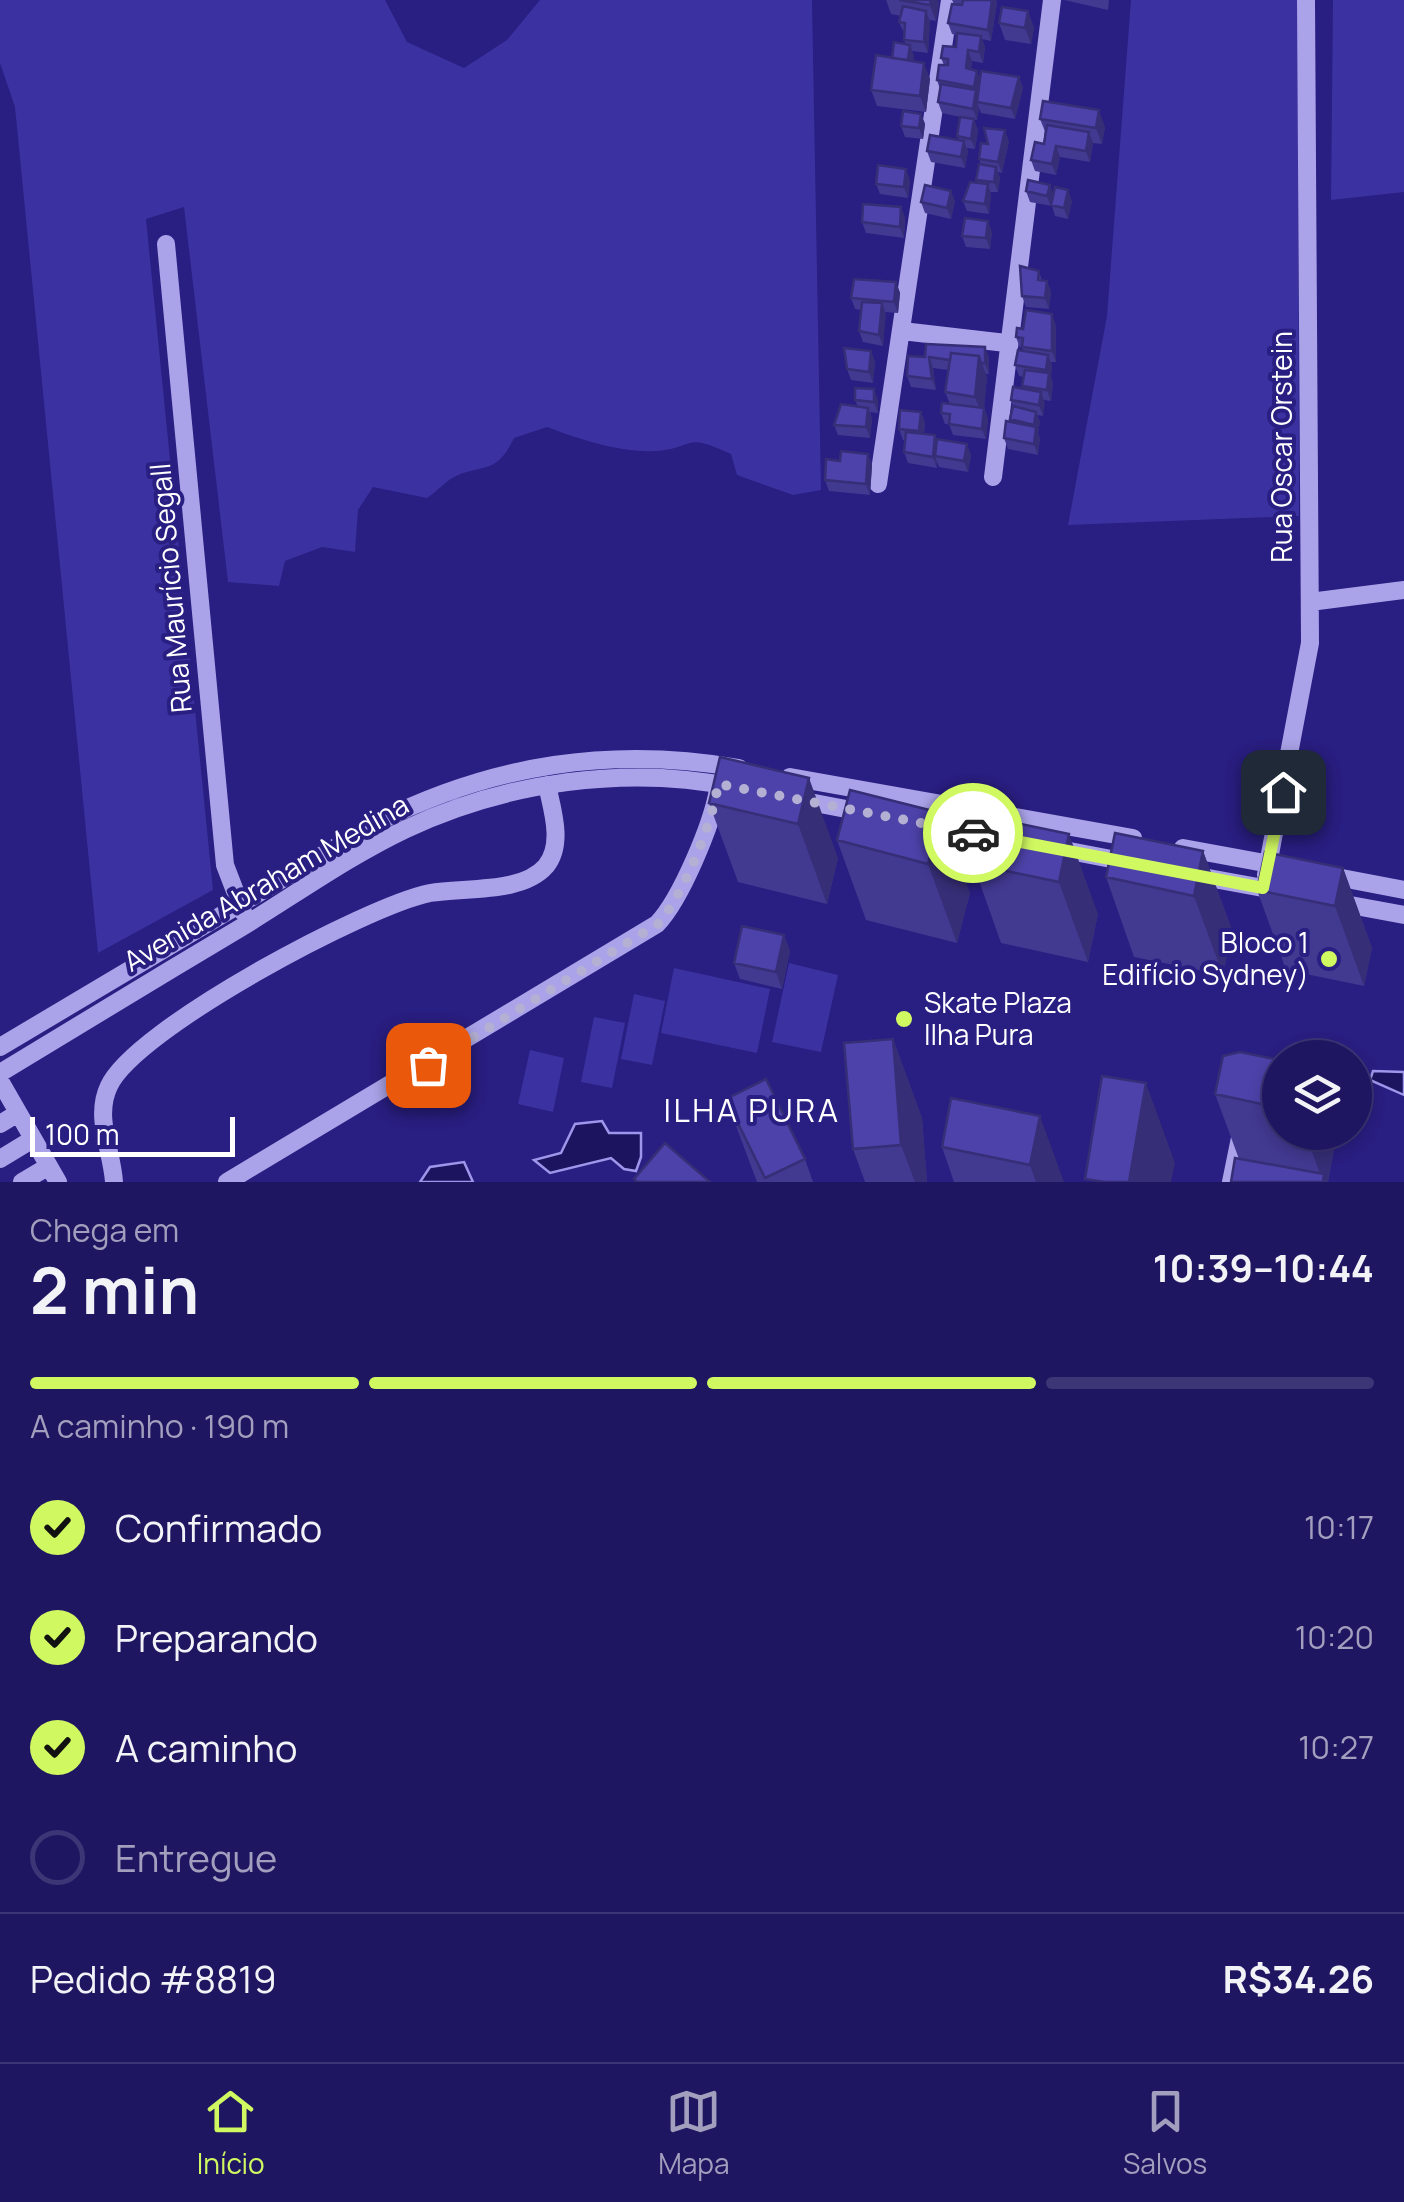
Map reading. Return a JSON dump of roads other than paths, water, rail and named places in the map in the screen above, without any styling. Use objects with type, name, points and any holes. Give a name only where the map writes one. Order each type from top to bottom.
[{"type":"street","points":[[878,484],[950,0]]},
{"type":"street","points":[[993,477],[1006,343],[1052,0]]},
{"type":"street","name":"Rua Oscar Orstein","points":[[1263,888],[1306,681],[1310,602],[1306,0]]},
{"type":"street","name":"Rua Maurício Segall","points":[[166,244],[225,865],[248,923]]},
{"type":"street","points":[[902,331],[1006,343]]},
{"type":"street","points":[[1310,602],[1404,590]]},
{"type":"street","name":"Avenida Abraham Medina","points":[[0,1047],[410,806],[519,769],[632,756],[755,771]]},
{"type":"street","points":[[775,774],[1404,890]]},
{"type":"street","name":"Avenida Abraham Medina","points":[[0,1073],[404,830],[456,809],[546,785],[611,778],[718,784],[746,790]]},
{"type":"street","points":[[227,1182],[658,924],[670,909],[712,814],[718,784]]},
{"type":"street","points":[[822,804],[832,797],[828,784]]},
{"type":"street","points":[[114,1182],[102,1110],[108,1088],[122,1064],[159,1035],[323,934],[391,904],[429,894],[500,886],[534,876],[546,865],[555,842],[546,785]]},
{"type":"street","points":[[852,810],[848,796],[857,789]]},
{"type":"street","points":[[784,797],[1012,840]]},
{"type":"street","points":[[1032,844],[1404,915]]},
{"type":"street","points":[[0,1081],[53,1174],[22,1182]]},
{"type":"street","points":[[0,1124],[18,1113]]},
{"type":"street","points":[[1232,1182],[1244,1118]]},
{"type":"street","points":[[0,1159],[33,1139]]},
{"type":"place","name":"Bloco 1 Edifício Sydney)","points":[[1329,959]]},
{"type":"place","name":"Skate Plaza Ilha Pura","points":[[904,1019]]},
{"type":"district","name":"ILHA PURA","points":[[752,1111]]}]
